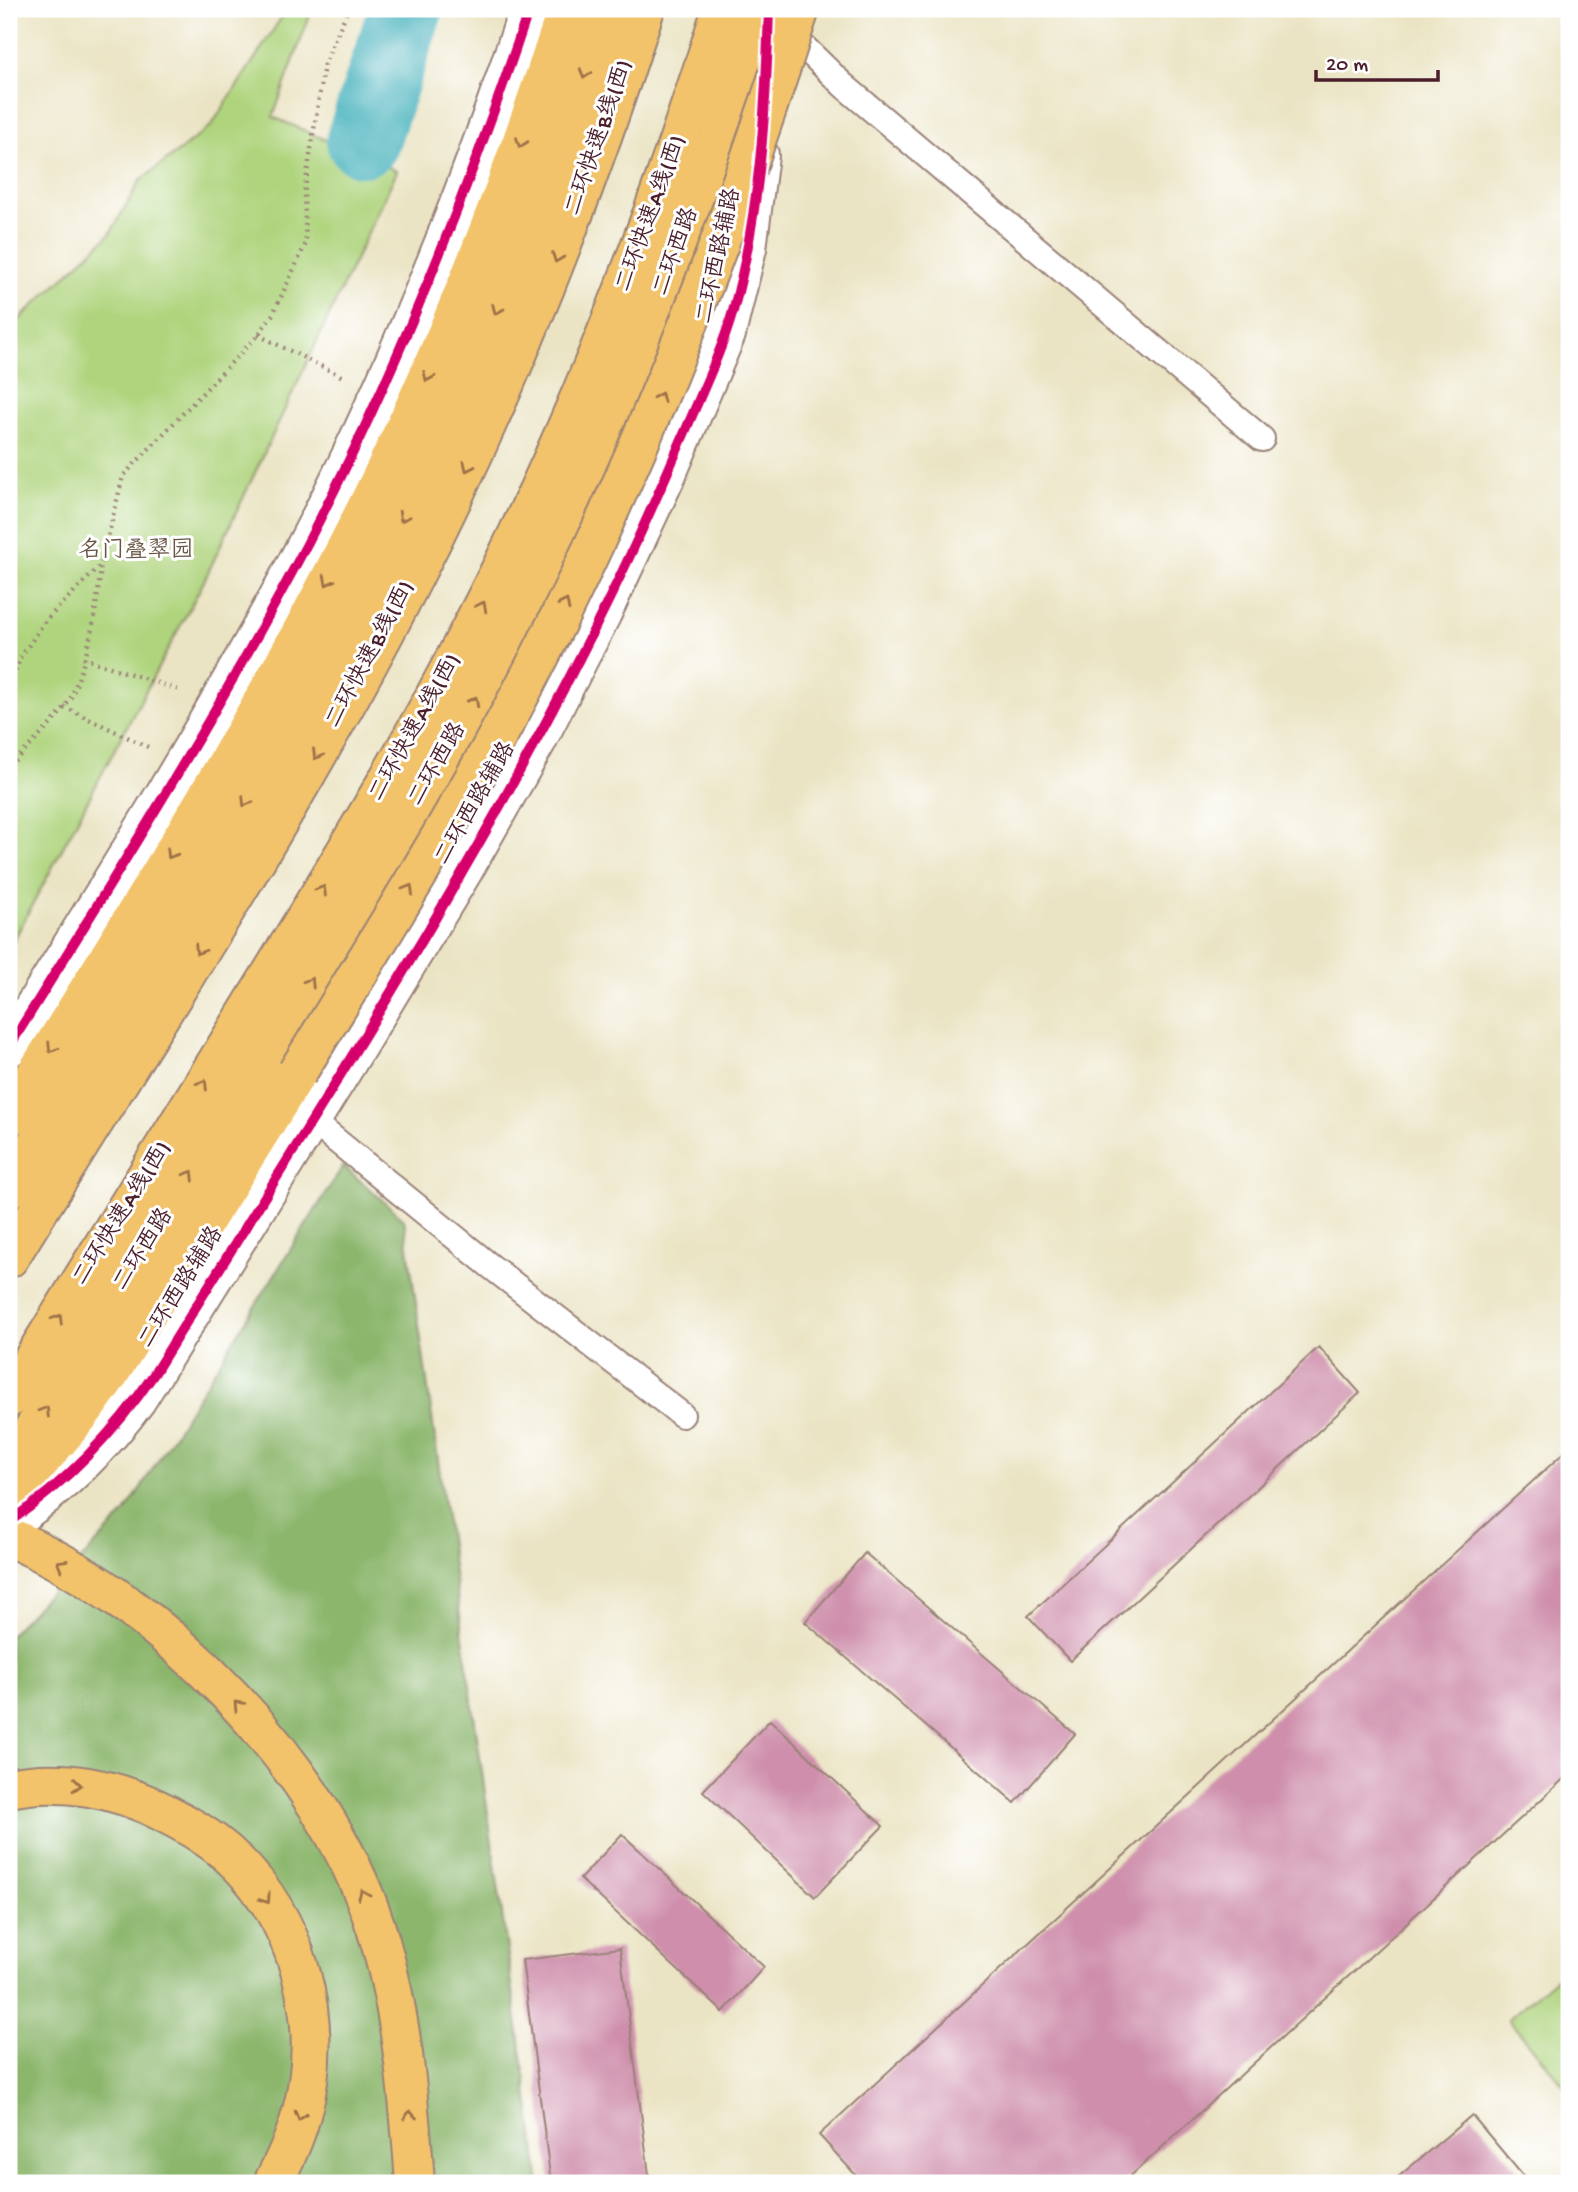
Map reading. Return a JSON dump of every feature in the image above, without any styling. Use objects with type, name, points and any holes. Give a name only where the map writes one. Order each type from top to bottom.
[{"type":"main road","points":[[9,1118],[229,759],[372,498],[449,330],[508,179],[567,9]]},
{"type":"main road","points":[[9,1188],[273,757],[341,636],[404,515],[463,388],[520,253],[575,104],[606,9]]},
{"type":"main road","name":"二环快速B线(西)","points":[[9,1258],[287,807],[431,543],[497,403],[545,289],[645,9]]},
{"type":"main road","points":[[9,1498],[81,1414],[109,1375],[297,1073],[468,787],[537,661],[601,530],[662,393],[706,282],[748,164],[763,12]]},
{"type":"main road","name":"二环快速A线(西)","points":[[9,1398],[331,876],[421,720],[472,626],[534,500],[594,365],[651,219],[763,12]]},
{"type":"main road","name":"二环西路","points":[[9,1469],[356,905],[436,769],[504,644],[568,515],[638,355],[763,12]]},
{"type":"main road","points":[[9,1536],[57,1561],[100,1588],[184,1652],[262,1730],[320,1808],[360,1887],[387,1968],[402,2053],[415,2183]]},
{"type":"main road","points":[[9,1788],[40,1784],[91,1786],[144,1803],[189,1825],[226,1852],[256,1884],[272,1907],[296,1956],[306,1994],[311,2034],[309,2074],[302,2114],[289,2151],[273,2183]]},
{"type":"street","points":[[9,1047],[181,768],[308,541],[380,394],[451,225],[529,9]]},
{"type":"street","name":"二环西路辅路","points":[[9,1522],[59,1484],[85,1460],[120,1422],[154,1374],[458,879],[536,742],[635,546],[726,334],[747,248],[763,123],[763,12]]},
{"type":"lane","points":[[763,12],[864,102],[1262,439]]},
{"type":"lane","points":[[311,1120],[489,1265],[682,1415]]},
{"type":"path","points":[[9,765],[23,754],[70,700],[96,617],[101,565],[123,476],[258,335],[273,314],[306,243],[304,194],[324,65],[348,9]]},
{"type":"path","points":[[258,335],[380,394]]},
{"type":"path","points":[[9,691],[20,659],[47,619],[101,565]]},
{"type":"path","points":[[83,659],[219,703]]},
{"type":"path","points":[[64,707],[172,758],[181,768]]},
{"type":"green space","name":"名门叠翠园","points":[[287,9],[312,9],[273,117],[397,171],[203,583],[9,949],[9,329],[110,234],[140,181],[211,126]]},
{"type":"green space","points":[[343,1166],[404,1219],[540,2183],[9,2183],[9,1636],[125,1513]]},
{"type":"green space","points":[[1569,1967],[1569,2091],[1508,2019]]},
{"type":"building","points":[[1319,1347],[1360,1393],[1070,1661],[1028,1616]]},
{"type":"building","points":[[1569,1448],[1569,1774],[1123,2183],[863,2183],[819,2135]]},
{"type":"building","points":[[865,1553],[1075,1734],[1015,1803],[805,1622]]},
{"type":"building","points":[[770,1720],[883,1826],[815,1897],[703,1791]]},
{"type":"building","points":[[622,1834],[764,1967],[723,2012],[580,1879]]},
{"type":"building","points":[[620,1948],[650,2183],[551,2183],[522,1960]]},
{"type":"building","points":[[1472,2115],[1529,2183],[1391,2183]]},
{"type":"waterway","points":[[363,140],[406,9]]},
{"type":"cycle path","points":[[9,1047],[200,736],[272,609],[340,479],[429,281],[481,146],[529,9]]},
{"type":"cycle path","points":[[9,1522],[51,1490],[89,1455],[123,1416],[154,1374],[452,891],[562,692],[613,591],[706,383],[733,311],[750,237],[760,161],[769,9]]}]
